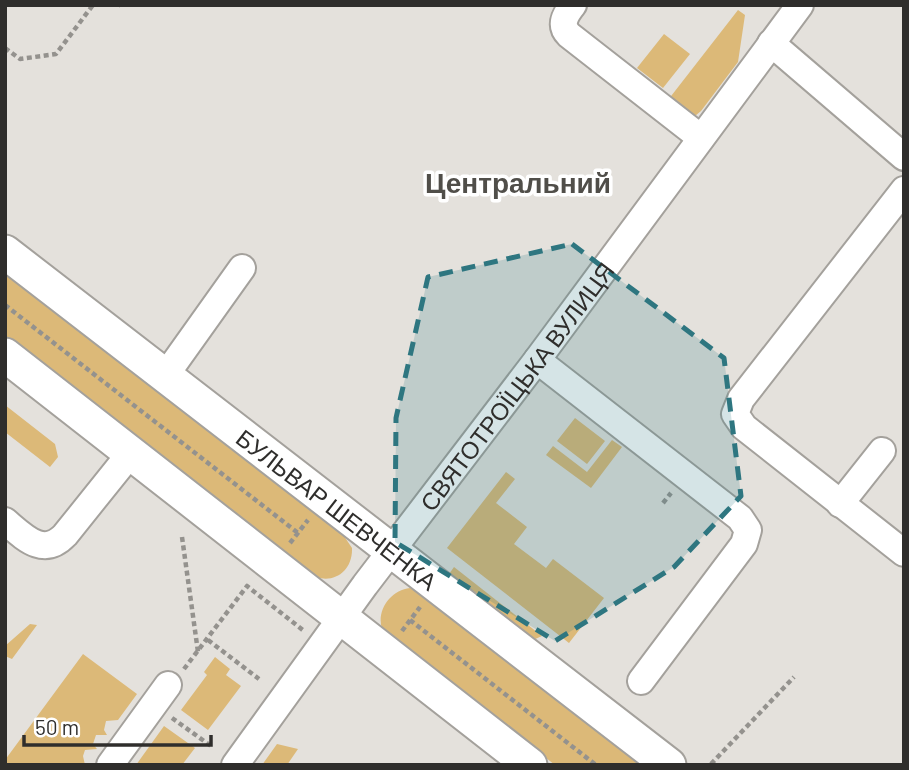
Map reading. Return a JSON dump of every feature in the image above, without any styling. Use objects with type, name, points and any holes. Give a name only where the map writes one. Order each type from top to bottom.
[{"type":"main road","name":"БУЛЬВАР ШЕВЧЕНКА","points":[[5,252],[669,765]]},
{"type":"main road","points":[[8,362],[530,765]]},
{"type":"street","points":[[573,5],[564,21],[565,32],[701,138]]},
{"type":"street","name":"СВЯТОТРОЇЦЬКА ВУЛИЦЯ","points":[[234,765],[800,5]]},
{"type":"street","points":[[771,43],[904,157]]},
{"type":"street","points":[[904,190],[737,407],[738,421],[744,427],[904,553]]},
{"type":"street","points":[[165,376],[242,268]]},
{"type":"street","points":[[537,360],[740,518],[748,530],[744,544],[641,681]]},
{"type":"street","points":[[840,504],[882,451]]},
{"type":"street","points":[[5,522],[31,542],[52,545],[65,535],[130,454]]},
{"type":"street","points":[[110,765],[168,685]]},
{"type":"path","points":[[5,48],[20,59],[56,54],[93,5]]},
{"type":"path","points":[[5,305],[298,533]]},
{"type":"path","points":[[182,537],[199,653]]},
{"type":"path","points":[[192,662],[247,586],[305,632]]},
{"type":"path","points":[[410,620],[596,765]]},
{"type":"path","points":[[208,640],[260,679]]},
{"type":"path","points":[[711,764],[794,677]]},
{"type":"highlighted area","points":[[572,244],[724,358],[741,496],[674,567],[555,641],[395,542],[396,418],[428,277]]},
{"type":"shaded area","points":[[738,10],[745,15],[738,62],[695,116],[668,100]]},
{"type":"shaded area","points":[[664,34],[690,54],[663,88],[637,68]]},
{"type":"shaded area","points":[[5,270],[342,533],[352,548],[349,565],[344,571],[338,576],[324,579],[308,573],[5,337]]},
{"type":"shaded area","points":[[5,405],[55,444],[58,457],[50,467],[5,432]]},
{"type":"shaded area","points":[[575,418],[605,441],[587,464],[557,441]]},
{"type":"shaded area","points":[[612,440],[622,447],[591,488],[546,455],[553,446],[587,472]]},
{"type":"shaded area","points":[[506,472],[515,479],[496,503],[527,527],[514,544],[546,568],[553,559],[604,598],[569,643],[447,548]]},
{"type":"shaded area","points":[[454,567],[542,636],[533,640],[449,574]]},
{"type":"shaded area","points":[[410,588],[420,592],[645,765],[555,765],[382,629],[381,615],[387,602],[397,593]]},
{"type":"shaded area","points":[[30,624],[37,625],[12,659],[5,656],[5,646]]},
{"type":"shaded area","points":[[83,654],[137,694],[118,720],[106,721],[104,730],[107,735],[96,735],[93,744],[97,749],[85,750],[85,765],[5,765],[5,760]]},
{"type":"shaded area","points":[[215,657],[230,669],[226,675],[241,686],[208,730],[181,710],[207,675],[204,672]]},
{"type":"shaded area","points":[[164,726],[195,748],[182,765],[136,765]]},
{"type":"shaded area","points":[[277,744],[298,749],[287,765],[262,765]]},
{"type":"district","name":"Центральний","points":[[518,182]]}]
